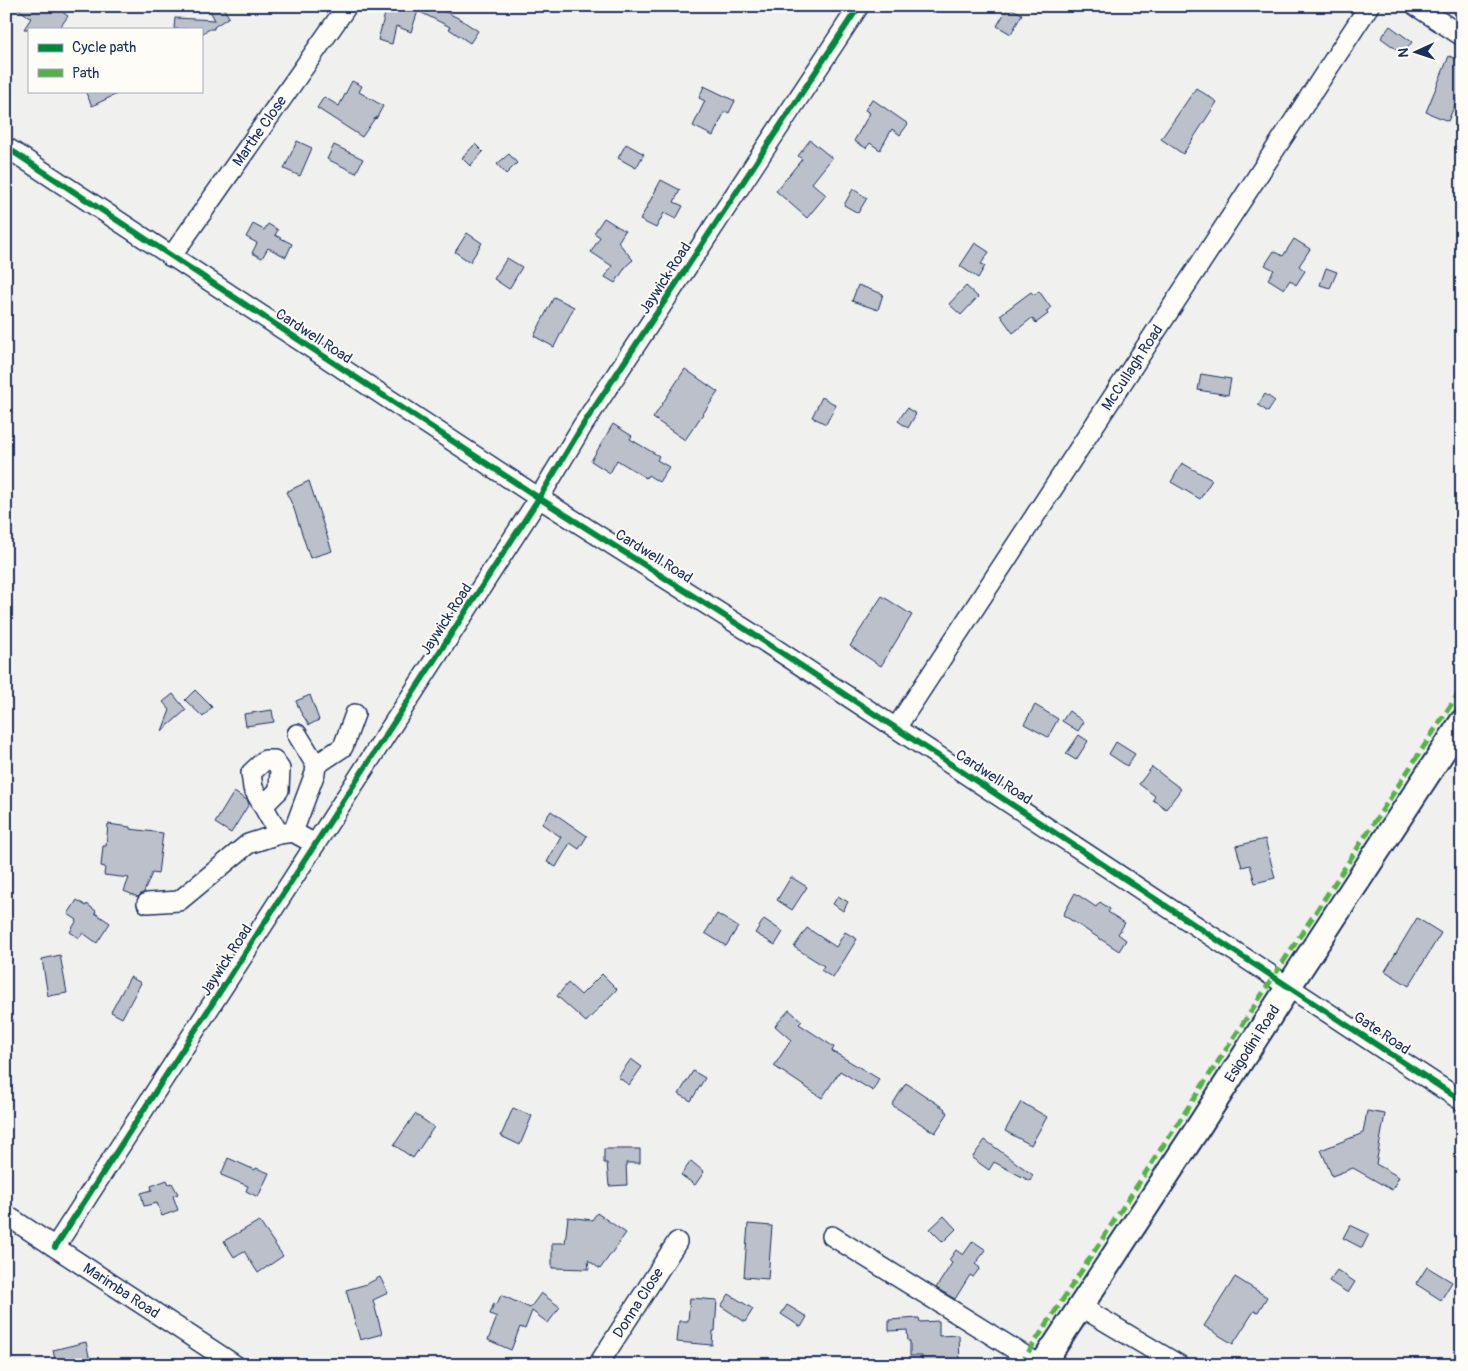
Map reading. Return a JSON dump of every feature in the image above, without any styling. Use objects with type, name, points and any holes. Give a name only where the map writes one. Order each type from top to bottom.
[{"type":"main road","name":"Esigodini Road","points":[[1041,1365],[1196,1132],[1288,986],[1462,722]]},
{"type":"street","name":"Marthe Close","points":[[171,257],[347,6]]},
{"type":"street","name":"Jaywick Road","points":[[55,1247],[539,498],[583,425],[859,6]]},
{"type":"street","name":"McCullagh Road","points":[[896,728],[1369,6]]},
{"type":"street","points":[[1416,6],[1462,36]]},
{"type":"street","name":"Cardwell Road","points":[[6,147],[539,498],[754,634],[1288,986]]},
{"type":"street","points":[[316,765],[343,746],[355,714]]},
{"type":"street","points":[[147,903],[179,901],[248,844],[286,833],[315,773],[316,765],[297,734]]},
{"type":"street","points":[[263,806],[286,833],[316,844]]},
{"type":"street","name":"Gate Road","points":[[1288,986],[1462,1101]]},
{"type":"street","name":"Marimba Road","points":[[6,1215],[235,1365]]},
{"type":"street","points":[[832,1236],[1041,1365]]},
{"type":"street","name":"Donna Close","points":[[598,1365],[677,1242]]},
{"type":"street","points":[[1081,1306],[1179,1365]]},
{"type":"building","points":[[14,6],[54,6],[68,16],[60,28],[24,29],[31,18]]},
{"type":"building","points":[[217,6],[222,6],[229,17],[214,27],[214,29],[202,33],[202,28],[174,28],[175,18],[215,20],[210,11]]},
{"type":"building","points":[[387,6],[434,6],[460,19],[478,31],[470,43],[449,29],[450,27],[418,11],[411,32],[396,26],[392,44],[378,40]]},
{"type":"building","points":[[1008,7],[1022,14],[1011,34],[997,26]]},
{"type":"building","points":[[1390,26],[1412,42],[1403,54],[1381,38]]},
{"type":"building","points":[[1449,56],[1462,61],[1462,88],[1448,121],[1426,112]]},
{"type":"building","points":[[352,81],[362,86],[359,92],[383,106],[362,137],[317,108],[324,97],[339,106]]},
{"type":"building","points":[[704,86],[735,101],[729,113],[725,111],[713,136],[693,126],[705,101],[699,98]]},
{"type":"building","points":[[1196,88],[1217,102],[1183,154],[1161,139]]},
{"type":"building","points":[[85,92],[121,92],[92,106]]},
{"type":"building","points":[[872,99],[908,124],[900,135],[892,129],[880,150],[870,143],[866,148],[854,141],[870,113],[865,110]]},
{"type":"building","points":[[810,140],[832,158],[812,183],[826,195],[807,218],[776,191],[802,159],[798,156]]},
{"type":"building","points":[[297,141],[312,148],[300,176],[284,169]]},
{"type":"building","points":[[475,144],[483,152],[470,166],[462,158]]},
{"type":"building","points":[[626,144],[644,154],[636,168],[618,158]]},
{"type":"building","points":[[334,145],[363,159],[356,173],[327,159]]},
{"type":"building","points":[[509,154],[517,163],[506,174],[497,164]]},
{"type":"building","points":[[661,180],[680,190],[674,202],[683,206],[676,219],[664,213],[656,228],[640,220]]},
{"type":"building","points":[[853,189],[867,198],[858,213],[844,205]]},
{"type":"building","points":[[604,218],[625,231],[618,242],[633,260],[627,265],[615,283],[605,277],[612,266],[591,252],[600,237],[594,233]]},
{"type":"building","points":[[253,224],[264,230],[268,224],[278,230],[275,235],[292,244],[286,257],[268,248],[262,258],[252,253],[257,243],[246,237]]},
{"type":"building","points":[[467,233],[482,243],[470,262],[455,252]]},
{"type":"building","points":[[1294,239],[1310,249],[1299,266],[1305,271],[1296,285],[1290,280],[1284,289],[1268,279],[1274,270],[1265,265],[1274,251],[1283,256]]},
{"type":"building","points":[[975,243],[989,252],[981,264],[985,266],[978,278],[960,266]]},
{"type":"building","points":[[507,258],[522,267],[509,289],[494,279]]},
{"type":"building","points":[[1326,268],[1337,272],[1330,288],[1320,285]]},
{"type":"building","points":[[858,285],[883,294],[878,310],[852,301]]},
{"type":"building","points":[[966,286],[978,297],[961,315],[949,304]]},
{"type":"building","points":[[1039,291],[1051,308],[1046,311],[1048,314],[1036,323],[1032,318],[1013,333],[1000,315],[1031,292],[1034,295]]},
{"type":"building","points":[[554,297],[574,307],[554,347],[534,336]]},
{"type":"building","points":[[685,369],[718,392],[685,440],[653,418]]},
{"type":"building","points":[[1201,374],[1231,379],[1228,395],[1198,390]]},
{"type":"building","points":[[1265,394],[1275,401],[1268,412],[1258,405]]},
{"type":"building","points":[[822,397],[836,405],[826,424],[812,417]]},
{"type":"building","points":[[907,408],[916,414],[908,428],[898,421]]},
{"type":"building","points":[[613,424],[632,436],[630,439],[659,456],[657,460],[669,467],[659,482],[648,475],[646,478],[617,460],[610,473],[591,461]]},
{"type":"building","points":[[1182,463],[1212,480],[1200,499],[1171,482]]},
{"type":"building","points":[[309,481],[332,551],[310,558],[293,506],[286,492]]},
{"type":"building","points":[[882,596],[912,615],[881,666],[850,646]]},
{"type":"building","points":[[195,690],[212,707],[203,717],[185,700]]},
{"type":"building","points":[[173,694],[186,710],[162,731],[170,710],[163,702]]},
{"type":"building","points":[[310,695],[319,720],[309,725],[296,701]]},
{"type":"building","points":[[1035,705],[1058,719],[1048,737],[1024,724]]},
{"type":"building","points":[[272,710],[274,722],[246,726],[244,714]]},
{"type":"building","points":[[1069,711],[1084,722],[1078,731],[1062,721]]},
{"type":"building","points":[[1079,735],[1088,741],[1076,760],[1066,754]]},
{"type":"building","points":[[1116,742],[1135,754],[1127,766],[1109,754]]},
{"type":"building","points":[[1152,767],[1181,789],[1166,809],[1153,800],[1155,796],[1139,784]]},
{"type":"building","points":[[234,792],[247,800],[249,804],[231,833],[215,823]]},
{"type":"building","points":[[551,811],[587,836],[579,849],[570,843],[556,867],[547,862],[561,837],[542,824]]},
{"type":"building","points":[[108,824],[163,833],[158,874],[152,873],[144,892],[138,897],[124,891],[129,878],[104,875],[105,867],[101,866],[103,846],[106,846]]},
{"type":"building","points":[[1265,839],[1275,878],[1255,883],[1250,865],[1242,867],[1236,846]]},
{"type":"building","points":[[791,877],[807,887],[792,910],[777,900]]},
{"type":"building","points":[[1075,893],[1096,907],[1100,902],[1110,909],[1108,912],[1125,923],[1118,934],[1126,940],[1119,951],[1063,915]]},
{"type":"building","points":[[838,896],[848,902],[843,911],[833,904]]},
{"type":"building","points":[[77,900],[86,906],[87,904],[96,911],[95,913],[110,923],[97,943],[83,933],[79,938],[70,932],[77,920],[68,914]]},
{"type":"building","points":[[717,914],[738,927],[726,946],[705,933]]},
{"type":"building","points":[[1417,918],[1441,933],[1409,986],[1385,971]]},
{"type":"building","points":[[764,919],[783,932],[775,945],[755,933]]},
{"type":"building","points":[[807,928],[836,947],[845,932],[857,939],[833,978],[821,970],[824,966],[794,947]]},
{"type":"building","points":[[60,955],[67,993],[48,996],[42,959]]},
{"type":"building","points":[[602,974],[617,989],[586,1022],[557,996],[568,983],[581,995]]},
{"type":"building","points":[[130,977],[141,983],[122,1018],[111,1012]]},
{"type":"building","points":[[789,1010],[802,1021],[799,1024],[834,1047],[832,1051],[879,1079],[873,1091],[840,1071],[822,1098],[774,1066],[791,1040],[775,1026]]},
{"type":"building","points":[[631,1059],[642,1067],[629,1085],[618,1077]]},
{"type":"building","points":[[693,1071],[705,1078],[691,1101],[679,1094]]},
{"type":"building","points":[[906,1083],[945,1109],[948,1113],[935,1133],[892,1105]]},
{"type":"building","points":[[1021,1102],[1047,1117],[1031,1145],[1005,1131]]},
{"type":"building","points":[[513,1108],[532,1116],[520,1145],[501,1136]]},
{"type":"building","points":[[1367,1111],[1385,1114],[1376,1164],[1399,1177],[1392,1190],[1353,1168],[1332,1176],[1321,1150],[1363,1133]]},
{"type":"building","points":[[415,1114],[434,1127],[413,1158],[394,1145]]},
{"type":"building","points":[[985,1140],[1033,1175],[1030,1181],[994,1162],[989,1170],[972,1158]]},
{"type":"building","points":[[604,1149],[640,1149],[640,1163],[626,1163],[627,1185],[609,1186],[607,1163],[604,1163]]},
{"type":"building","points":[[228,1158],[255,1170],[256,1168],[269,1173],[258,1197],[246,1191],[248,1186],[221,1175]]},
{"type":"building","points":[[691,1161],[704,1172],[695,1185],[681,1175]]},
{"type":"building","points":[[167,1180],[169,1184],[172,1183],[178,1194],[173,1196],[178,1210],[162,1216],[157,1203],[144,1206],[141,1193],[152,1190],[151,1186]]},
{"type":"building","points":[[597,1213],[626,1233],[600,1269],[588,1260],[589,1269],[552,1268],[552,1243],[565,1243],[568,1217],[592,1220]]},
{"type":"building","points":[[944,1216],[956,1229],[943,1242],[930,1229]]},
{"type":"building","points":[[259,1221],[283,1256],[258,1273],[244,1251],[234,1257],[224,1241]]},
{"type":"building","points":[[748,1224],[772,1226],[768,1279],[744,1277]]},
{"type":"building","points":[[1350,1225],[1369,1234],[1362,1248],[1343,1238]]},
{"type":"building","points":[[973,1241],[986,1250],[975,1264],[980,1268],[973,1277],[970,1275],[955,1299],[936,1288],[952,1263],[949,1260],[956,1250],[963,1255]]},
{"type":"building","points":[[1427,1267],[1452,1282],[1441,1300],[1416,1284]]},
{"type":"building","points":[[1337,1270],[1355,1282],[1348,1293],[1329,1281]]},
{"type":"building","points":[[380,1277],[388,1293],[373,1300],[382,1334],[360,1340],[346,1290],[367,1284]]},
{"type":"building","points":[[1235,1277],[1267,1297],[1258,1312],[1254,1311],[1233,1344],[1204,1326]]},
{"type":"building","points":[[541,1293],[560,1307],[548,1323],[532,1311],[525,1329],[520,1327],[511,1350],[488,1340],[497,1317],[490,1314],[494,1303],[497,1304],[501,1295],[530,1308]]},
{"type":"building","points":[[729,1294],[753,1309],[745,1322],[721,1306]]},
{"type":"building","points":[[690,1298],[717,1300],[712,1345],[677,1342],[679,1321],[688,1321]]},
{"type":"building","points":[[787,1305],[807,1317],[801,1327],[781,1314]]},
{"type":"building","points":[[919,1318],[920,1322],[939,1321],[939,1336],[959,1335],[960,1365],[922,1365],[922,1356],[910,1356],[910,1341],[908,1341],[907,1330],[889,1331],[889,1320]]},
{"type":"building","points":[[86,1342],[91,1365],[56,1365],[53,1350]]},
{"type":"marked path","points":[[1020,1365],[1462,688]]},
{"type":"cycle path","points":[[55,1247],[539,498],[583,425],[859,6]]},
{"type":"cycle path","points":[[6,147],[539,498],[753,634],[1462,1101]]}]
